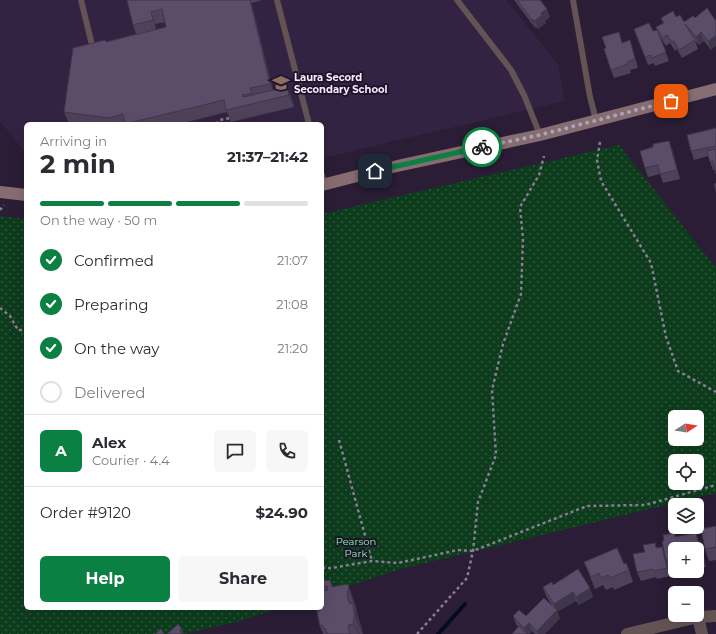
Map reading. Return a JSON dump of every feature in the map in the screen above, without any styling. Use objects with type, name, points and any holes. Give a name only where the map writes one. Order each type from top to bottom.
[{"type":"main road","points":[[324,181],[540,135],[716,89]]},
{"type":"main road","points":[[0,192],[24,195]]},
{"type":"street","points":[[704,617],[716,616]]},
{"type":"street","points":[[627,634],[677,622]]},
{"type":"street","points":[[699,622],[702,634]]},
{"type":"lane","points":[[81,0],[93,49]]},
{"type":"lane","points":[[277,0],[309,122]]},
{"type":"lane","points":[[457,0],[511,70],[524,95],[540,135]]},
{"type":"lane","points":[[573,0],[590,97],[596,120]]},
{"type":"path","points":[[218,122],[220,120],[230,118]]},
{"type":"path","points":[[600,142],[597,160],[601,181],[651,263],[666,337],[678,371],[716,392]]},
{"type":"path","points":[[417,634],[467,578],[473,551],[478,502],[496,455],[492,390],[503,344],[521,294],[523,239],[520,207],[539,175],[544,156]]},
{"type":"path","points":[[0,308],[10,316],[18,330],[24,330]]},
{"type":"path","points":[[339,440],[372,561]]},
{"type":"path","points":[[324,568],[372,561],[398,563],[458,550],[473,551],[587,506],[645,506],[716,485]]},
{"type":"shaded area","name":"Laura Secord Secondary School","points":[[0,0],[506,0],[558,64],[565,101],[324,158],[324,122],[24,122],[24,151],[0,121]]},
{"type":"green space","name":"Pearson Park","points":[[619,145],[716,268],[716,493],[695,498],[668,498],[668,505],[397,570],[324,594],[324,214]]},
{"type":"green space","points":[[0,216],[24,219],[24,610],[274,610],[240,621],[184,634],[0,634]]},
{"type":"building","points":[[127,0],[250,0],[270,84],[250,88],[252,93],[242,95],[243,97],[287,87],[289,95],[226,110],[224,100],[133,122],[125,122],[123,114],[109,118],[64,112],[73,48],[105,40],[106,42],[166,27],[162,9],[151,12],[153,20],[133,25]]},
{"type":"building","points":[[517,0],[540,0],[547,9],[541,13],[542,15],[535,21],[533,19],[532,20]]},
{"type":"building","points":[[707,8],[716,21],[716,36],[708,41],[701,32],[696,37],[685,24],[695,40],[679,50],[674,41],[672,42],[667,35],[663,38],[656,27],[664,23],[661,18],[673,11],[676,17],[680,15],[684,22],[693,16],[695,18]]},
{"type":"building","points":[[649,23],[653,31],[657,30],[666,52],[652,58],[651,55],[645,57],[634,29]]},
{"type":"building","points":[[619,32],[622,43],[630,40],[635,59],[627,62],[628,64],[611,70],[604,49],[606,48],[602,37]]},
{"type":"building","points":[[716,128],[716,146],[691,151],[687,135]]},
{"type":"building","points":[[669,141],[677,170],[660,174],[658,165],[645,168],[640,151],[653,147],[653,144]]},
{"type":"building","points":[[716,149],[716,174],[713,161],[710,162],[707,151]]},
{"type":"building","points":[[716,526],[716,547],[705,549],[702,534],[704,534],[704,528]]},
{"type":"building","points":[[674,534],[675,537],[696,534],[698,542],[668,542],[668,560],[666,560],[662,541],[664,541],[663,535]]},
{"type":"building","points":[[655,543],[656,548],[662,547],[667,568],[654,571],[653,569],[637,572],[633,554],[645,552],[643,545]]},
{"type":"building","points":[[617,548],[624,564],[626,563],[629,570],[610,578],[608,575],[601,578],[599,573],[591,577],[584,562]]},
{"type":"building","points":[[578,569],[590,588],[576,597],[573,592],[554,604],[543,587],[552,582],[553,585]]},
{"type":"building","points":[[330,580],[332,587],[348,584],[348,601],[350,604],[353,603],[355,617],[353,620],[354,624],[348,625],[350,634],[327,634],[325,628],[323,628],[323,625],[320,626],[317,612],[319,612],[319,610],[324,610],[324,591],[328,590],[327,586],[324,587],[324,581]]},
{"type":"building","points":[[544,598],[557,610],[537,631],[529,623],[524,628],[513,616],[519,610],[526,616]]},
{"type":"building","points":[[178,624],[182,629],[180,630],[182,634],[167,634]]},
{"type":"building","points":[[519,626],[527,634],[512,634]]},
{"type":"building","points":[[161,629],[164,634],[155,634]]},
{"type":"waterway","points":[[438,634],[465,604]]},
{"type":"way so far","points":[[482,147],[540,135],[671,101]]},
{"type":"place","name":"Laura Secord Secondary School","points":[[281,83]]},
{"type":"route","points":[[375,171],[482,147]]}]
